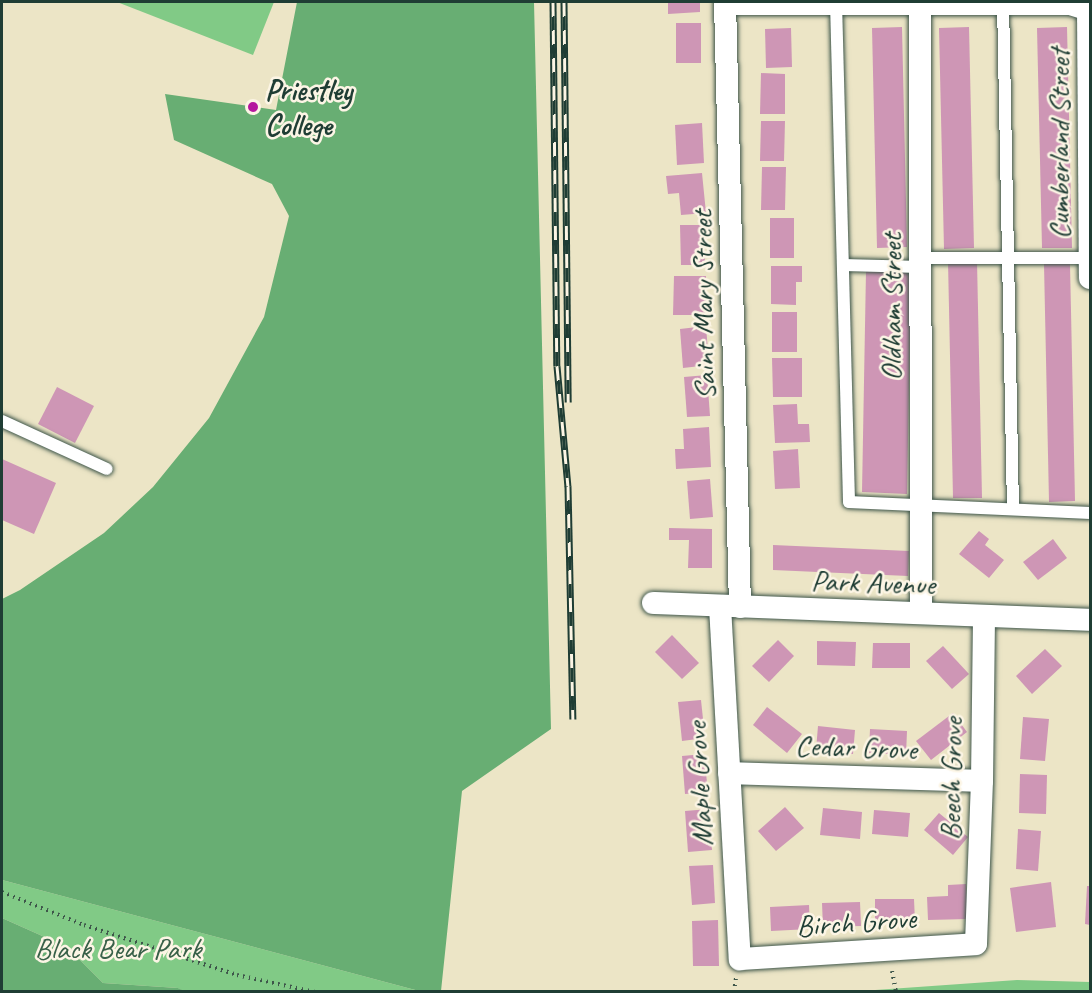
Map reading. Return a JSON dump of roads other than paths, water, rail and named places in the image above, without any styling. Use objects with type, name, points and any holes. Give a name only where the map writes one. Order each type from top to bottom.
[{"type":"street","points":[[725,3],[1003,3],[1080,6]]},
{"type":"street","name":"Saint Mary Street","points":[[725,3],[730,606]]},
{"type":"street","name":"Oldham Street","points":[[920,3],[921,613]]},
{"type":"street","name":"Cumberland Street","points":[[1080,6],[1090,204],[1090,278]]},
{"type":"street","name":"Park Avenue","points":[[653,603],[1090,620]]},
{"type":"street","name":"Maple Grove","points":[[730,606],[729,773],[740,959]]},
{"type":"street","name":"Beech Grove","points":[[976,944],[982,781],[984,616]]},
{"type":"street","name":"Cedar Grove","points":[[729,773],[982,781]]},
{"type":"street","name":"Birch Grove","points":[[740,959],[976,944]]},
{"type":"lane","points":[[836,3],[849,502],[1090,513]]},
{"type":"lane","points":[[1003,3],[1013,509]]},
{"type":"lane","points":[[843,265],[1008,258],[1090,258]]},
{"type":"lane","points":[[2,422],[107,469]]},
{"type":"railway","points":[[553,2],[557,366],[568,486],[573,719]]},
{"type":"railway","points":[[564,2],[568,402]]},
{"type":"place","name":"Priestley College","points":[[253,107]]},
{"type":"park label","name":"Black Bear Park","points":[[118,948]]}]
